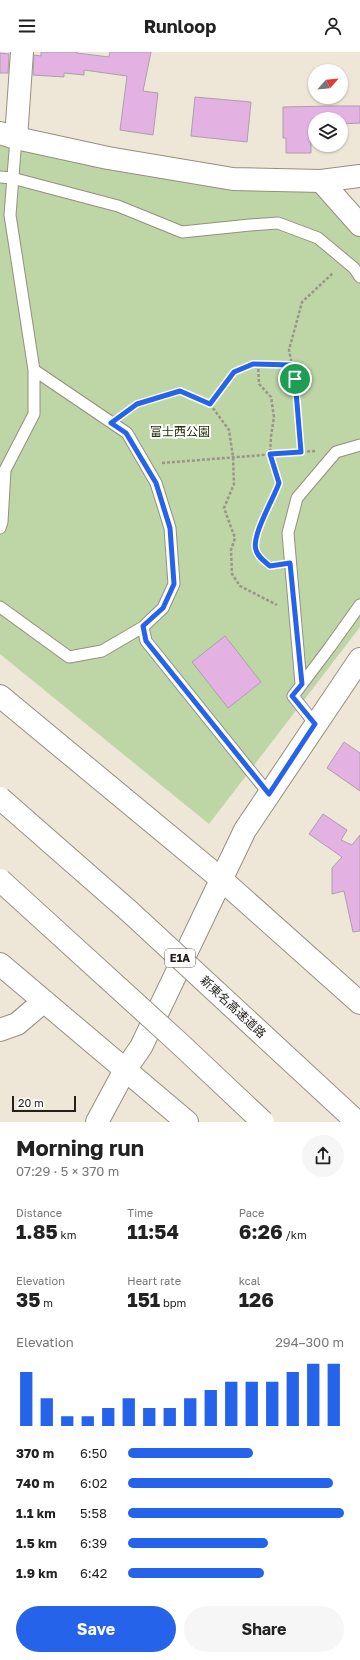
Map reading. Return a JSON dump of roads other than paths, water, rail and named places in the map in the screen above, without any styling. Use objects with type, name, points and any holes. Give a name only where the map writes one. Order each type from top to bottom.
[{"type":"main road","points":[[22,52],[8,135],[108,158],[233,179],[321,181],[360,176]]},
{"type":"main road","points":[[321,181],[360,224]]},
{"type":"main road","points":[[97,1122],[125,1070],[141,1047],[245,830],[360,658]]},
{"type":"main road","points":[[0,696],[221,879],[359,999]]},
{"type":"main road","name":"新東名高速道路","points":[[0,798],[130,912],[357,1122]]},
{"type":"main road","points":[[0,880],[179,1043],[263,1122]]},
{"type":"main road","points":[[0,964],[187,1122]]},
{"type":"main road","points":[[0,1030],[17,1024],[44,1001]]},
{"type":"lane","points":[[0,528],[2,522],[5,470],[34,414],[34,370],[10,215],[12,178],[8,135]]},
{"type":"lane","points":[[0,177],[12,178],[118,206],[182,232],[278,223],[318,238],[346,261],[360,277]]},
{"type":"lane","points":[[0,606],[69,657],[102,651],[143,626],[163,608],[174,584],[170,528],[156,483],[126,433],[34,370]]},
{"type":"lane","points":[[302,684],[288,533],[297,498],[336,452],[360,445]]},
{"type":"lane","points":[[315,724],[292,696],[360,605]]},
{"type":"lane","points":[[143,626],[146,641],[269,794]]},
{"type":"park label","name":"富士西公園","points":[[180,432]]}]
